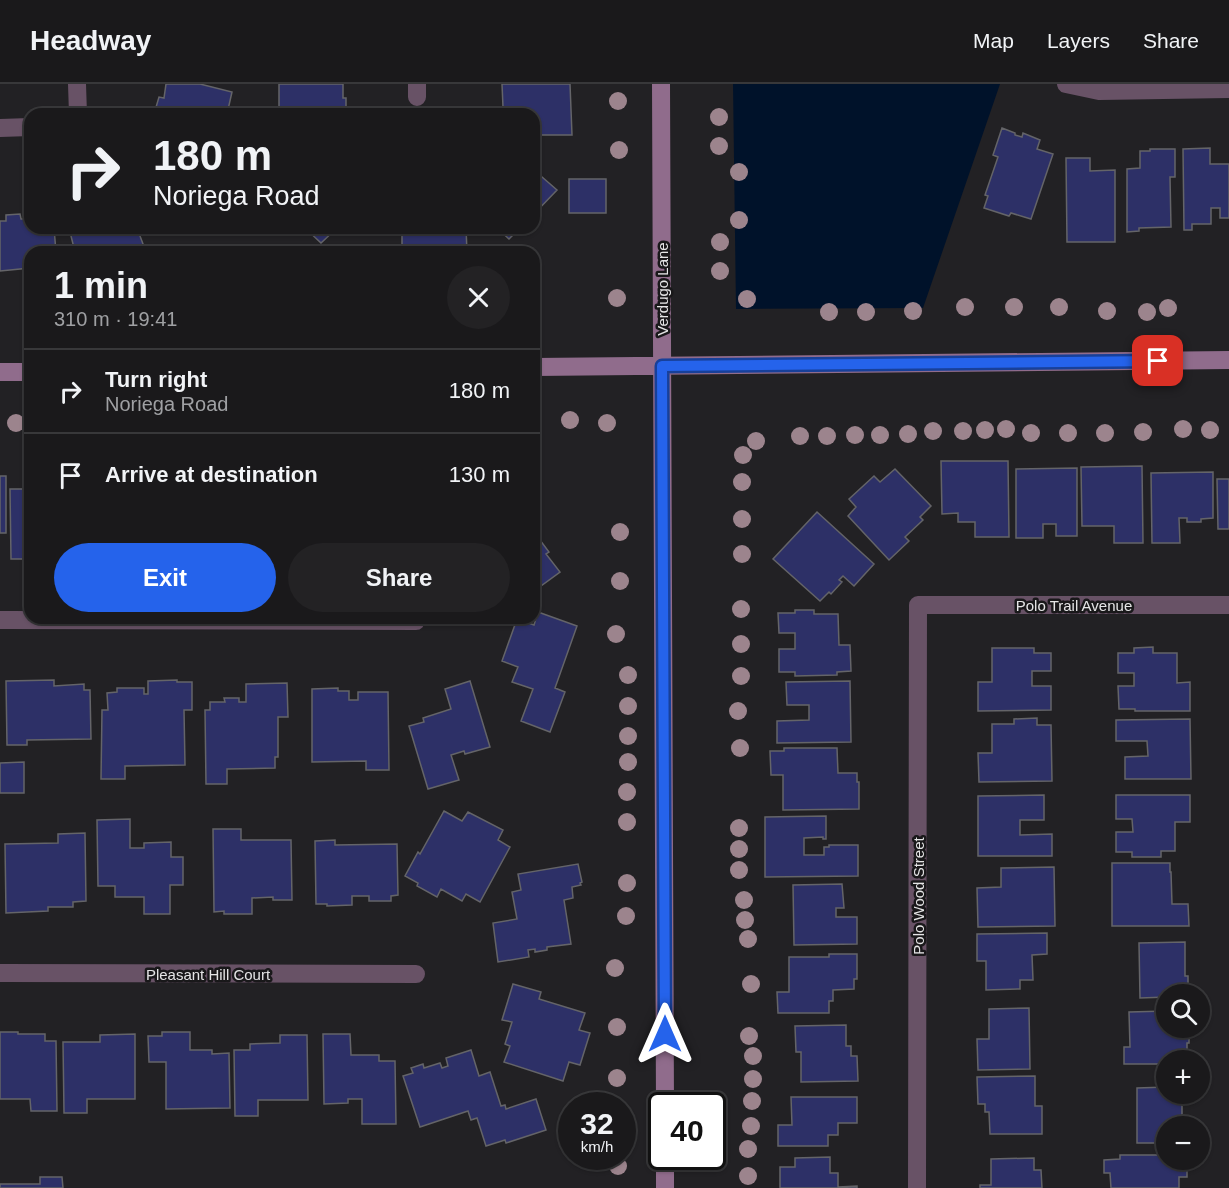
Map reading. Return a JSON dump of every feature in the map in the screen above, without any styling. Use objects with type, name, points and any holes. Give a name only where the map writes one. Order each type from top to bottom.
[{"type":"street","points":[[77,84],[78,108]]},
{"type":"street","name":"Verdugo Lane","points":[[661,84],[665,1092]]},
{"type":"street","points":[[1066,84],[1099,91],[1229,89]]},
{"type":"street","points":[[0,128],[24,127]]},
{"type":"street","points":[[540,367],[1229,360]]},
{"type":"street","points":[[0,372],[24,372]]},
{"type":"street","name":"Polo Trail Avenue","points":[[918,605],[1229,605]]},
{"type":"street","name":"Polo Wood Street","points":[[917,1188],[918,605]]},
{"type":"street","points":[[0,620],[24,620]]},
{"type":"street","name":"Pleasant Hill Court","points":[[0,973],[416,974]]},
{"type":"street","points":[[665,1188],[666,1170]]},
{"type":"water","points":[[733,84],[1000,84],[923,308],[736,309]]},
{"type":"building","points":[[166,84],[200,84],[232,92],[228,108],[156,108],[159,97],[164,98]]},
{"type":"building","points":[[279,84],[343,84],[346,108],[263,108],[279,107]]},
{"type":"building","points":[[502,84],[570,84],[572,135],[540,135],[540,108],[503,107]]},
{"type":"building","points":[[1002,128],[1015,135],[1022,137],[1023,133],[1040,140],[1037,149],[1053,154],[1031,219],[1011,213],[1009,216],[984,208],[988,196],[985,195],[998,157],[993,155]]},
{"type":"building","points":[[1210,148],[1210,164],[1229,164],[1229,218],[1220,218],[1220,208],[1211,208],[1211,224],[1192,224],[1192,230],[1184,230],[1183,149]]},
{"type":"building","points":[[1150,149],[1175,149],[1175,177],[1170,177],[1171,227],[1139,228],[1139,231],[1127,232],[1127,169],[1140,168],[1140,151],[1150,151]]},
{"type":"building","points":[[1066,158],[1090,158],[1090,171],[1115,170],[1115,242],[1067,242]]},
{"type":"building","points":[[540,175],[557,190],[540,208]]},
{"type":"building","points":[[569,179],[606,179],[606,213],[569,213]]},
{"type":"building","points":[[20,214],[21,219],[24,219],[24,234],[54,234],[56,246],[24,246],[24,269],[0,271],[0,221],[6,221],[6,215]]},
{"type":"building","points":[[70,234],[139,234],[144,246],[74,246]]},
{"type":"building","points":[[311,234],[331,234],[321,243]]},
{"type":"building","points":[[402,234],[466,234],[467,246],[402,246]]},
{"type":"building","points":[[504,234],[514,234],[509,239]]},
{"type":"building","points":[[941,461],[1008,461],[1009,537],[975,537],[975,522],[958,522],[958,513],[942,514]]},
{"type":"building","points":[[1142,466],[1143,543],[1114,543],[1114,526],[1082,526],[1081,467]]},
{"type":"building","points":[[1077,468],[1077,536],[1056,536],[1056,524],[1043,524],[1043,538],[1016,538],[1016,469]]},
{"type":"building","points":[[895,469],[931,506],[920,517],[923,520],[905,537],[909,541],[889,560],[848,516],[856,507],[849,499],[874,476],[880,482]]},
{"type":"building","points":[[1213,472],[1213,518],[1201,519],[1201,522],[1187,522],[1187,518],[1179,518],[1180,543],[1152,543],[1151,473]]},
{"type":"building","points":[[0,476],[6,476],[6,533],[0,533]]},
{"type":"building","points":[[1217,479],[1229,479],[1229,529],[1218,529]]},
{"type":"building","points":[[10,489],[24,489],[24,559],[11,559]]},
{"type":"building","points":[[817,512],[874,564],[854,586],[843,576],[839,580],[842,582],[831,594],[829,592],[820,601],[773,559]]},
{"type":"building","points":[[540,540],[549,552],[546,554],[560,572],[540,587]]},
{"type":"building","points":[[795,610],[814,610],[814,614],[838,614],[839,645],[850,645],[851,671],[837,672],[837,675],[795,676],[795,672],[779,672],[779,649],[795,649],[795,633],[779,633],[778,613],[795,613]]},
{"type":"building","points":[[540,613],[577,626],[555,688],[565,692],[550,732],[521,721],[533,689],[512,682],[518,667],[502,661],[515,624],[540,624]]},
{"type":"building","points":[[1153,647],[1153,653],[1177,653],[1177,683],[1190,682],[1190,711],[1119,709],[1118,686],[1134,686],[1134,673],[1118,673],[1118,653],[1134,653],[1134,648]]},
{"type":"building","points":[[992,648],[1034,648],[1034,653],[1051,653],[1051,671],[1032,671],[1032,686],[1051,686],[1051,710],[978,711],[978,682],[992,682]]},
{"type":"building","points":[[54,680],[54,686],[84,684],[84,690],[90,690],[91,739],[27,740],[27,745],[7,745],[6,681]]},
{"type":"building","points":[[177,680],[177,682],[192,682],[192,710],[184,710],[185,765],[125,766],[125,779],[101,779],[102,710],[108,710],[107,693],[117,692],[117,688],[144,688],[144,694],[148,694],[148,681]]},
{"type":"building","points":[[470,681],[490,747],[465,754],[464,751],[451,755],[459,780],[428,789],[409,726],[424,722],[423,718],[451,709],[445,689]]},
{"type":"building","points":[[850,681],[851,742],[777,743],[777,721],[809,720],[809,705],[787,705],[786,682]]},
{"type":"building","points":[[287,683],[288,717],[278,717],[278,757],[275,757],[275,768],[227,769],[227,784],[206,784],[205,710],[210,710],[210,702],[225,702],[224,698],[239,698],[239,702],[246,702],[246,684]]},
{"type":"building","points":[[338,688],[338,691],[349,691],[349,700],[358,700],[358,692],[388,692],[389,770],[366,770],[366,761],[312,762],[312,689]]},
{"type":"building","points":[[1037,718],[1037,725],[1051,725],[1052,781],[979,782],[978,753],[992,753],[992,724],[1014,724],[1014,719]]},
{"type":"building","points":[[1190,719],[1191,779],[1125,779],[1125,757],[1148,756],[1147,741],[1116,741],[1116,720]]},
{"type":"building","points":[[784,748],[837,748],[838,773],[857,773],[859,809],[783,810],[783,775],[771,775],[770,751],[784,751]]},
{"type":"building","points":[[24,762],[24,793],[0,793],[0,763]]},
{"type":"building","points":[[1044,795],[1044,820],[1020,820],[1020,835],[1052,834],[1052,856],[978,856],[978,796]]},
{"type":"building","points":[[1116,795],[1190,795],[1190,822],[1175,822],[1175,851],[1161,851],[1161,857],[1132,857],[1132,852],[1116,852],[1116,832],[1133,832],[1132,819],[1116,819]]},
{"type":"building","points":[[444,811],[462,821],[468,812],[503,830],[498,840],[510,847],[480,902],[466,894],[462,901],[441,889],[437,897],[405,876]]},
{"type":"building","points":[[826,816],[826,839],[823,837],[804,838],[804,855],[824,855],[824,847],[829,847],[829,845],[858,845],[858,876],[765,877],[765,817]]},
{"type":"building","points":[[130,819],[130,848],[144,848],[144,843],[171,842],[171,857],[183,857],[183,885],[170,885],[170,914],[144,914],[144,897],[115,897],[115,886],[98,886],[97,820]]},
{"type":"building","points":[[213,829],[241,829],[241,840],[291,840],[292,900],[273,900],[273,897],[252,898],[252,914],[214,912]]},
{"type":"building","points":[[85,833],[86,901],[73,902],[73,907],[48,907],[48,911],[6,913],[5,844],[58,843],[58,834]]},
{"type":"building","points":[[335,840],[335,845],[397,844],[398,895],[391,896],[391,901],[369,901],[369,896],[352,896],[352,905],[316,904],[315,841]]},
{"type":"building","points":[[1112,863],[1170,863],[1172,904],[1188,904],[1189,926],[1112,926]]},
{"type":"building","points":[[578,864],[581,885],[572,887],[573,898],[564,900],[571,944],[547,947],[547,950],[535,952],[535,949],[528,950],[529,957],[498,962],[493,923],[517,919],[512,892],[521,890],[518,874]]},
{"type":"building","points":[[1054,867],[1055,926],[978,927],[977,888],[1001,887],[1001,868]]},
{"type":"building","points":[[842,884],[844,908],[836,908],[836,917],[857,917],[857,944],[794,945],[793,885]]},
{"type":"building","points":[[1047,933],[1047,954],[1032,955],[1033,980],[1020,980],[1020,989],[986,990],[986,961],[977,961],[977,934]]},
{"type":"building","points":[[1185,942],[1185,976],[1188,976],[1188,984],[1156,984],[1156,997],[1140,998],[1139,943]]},
{"type":"building","points":[[829,954],[857,954],[857,979],[854,979],[854,989],[833,990],[833,1001],[829,1001],[829,1013],[778,1013],[777,992],[789,992],[789,957],[829,957]]},
{"type":"building","points":[[513,984],[541,992],[539,999],[585,1013],[579,1030],[590,1033],[580,1065],[569,1062],[563,1081],[504,1062],[510,1046],[505,1044],[512,1022],[502,1020]]},
{"type":"building","points":[[1029,1008],[1030,1069],[978,1070],[977,1039],[989,1039],[989,1009]]},
{"type":"building","points":[[1156,1011],[1156,1038],[1189,1038],[1187,1050],[1156,1050],[1156,1064],[1124,1064],[1124,1047],[1130,1047],[1129,1012]]},
{"type":"building","points":[[846,1025],[846,1046],[851,1046],[851,1056],[857,1056],[858,1081],[801,1082],[801,1052],[796,1052],[795,1026]]},
{"type":"building","points":[[0,1032],[45,1034],[45,1041],[56,1041],[57,1111],[31,1111],[30,1099],[0,1099]]},
{"type":"building","points":[[162,1032],[190,1032],[190,1050],[212,1050],[212,1054],[229,1053],[230,1108],[166,1109],[166,1062],[149,1062],[148,1036],[162,1036]]},
{"type":"building","points":[[135,1034],[135,1099],[87,1099],[87,1113],[64,1113],[63,1042],[100,1042],[100,1035]]},
{"type":"building","points":[[323,1034],[350,1034],[351,1055],[379,1055],[379,1061],[395,1061],[396,1124],[362,1124],[362,1099],[348,1099],[348,1103],[324,1104]]},
{"type":"building","points":[[280,1035],[307,1035],[308,1100],[258,1100],[258,1116],[235,1116],[234,1050],[250,1050],[250,1044],[280,1043]]},
{"type":"building","points":[[471,1050],[479,1076],[490,1072],[501,1106],[505,1105],[506,1109],[536,1099],[546,1130],[506,1143],[505,1140],[486,1146],[477,1118],[471,1120],[468,1111],[420,1127],[403,1076],[413,1073],[411,1068],[423,1064],[424,1068],[440,1063],[442,1068],[448,1066],[446,1058]]},
{"type":"building","points":[[1035,1076],[1035,1106],[1042,1106],[1042,1134],[990,1134],[989,1112],[985,1112],[985,1104],[978,1104],[977,1077]]},
{"type":"building","points":[[1156,1087],[1156,1104],[1182,1104],[1182,1116],[1156,1116],[1156,1143],[1137,1143],[1137,1088]]},
{"type":"building","points":[[791,1097],[857,1097],[857,1123],[838,1123],[838,1135],[828,1135],[828,1146],[778,1146],[778,1125],[792,1125]]},
{"type":"building","points":[[1120,1155],[1156,1155],[1156,1170],[1187,1170],[1187,1177],[1179,1177],[1179,1188],[1111,1188],[1110,1173],[1104,1173],[1104,1160],[1120,1159]]},
{"type":"building","points":[[830,1157],[830,1173],[838,1173],[838,1187],[857,1186],[857,1188],[780,1188],[780,1167],[795,1167],[795,1158]]},
{"type":"building","points":[[1034,1158],[1034,1170],[1041,1170],[1042,1188],[980,1188],[980,1185],[991,1185],[991,1159]]},
{"type":"building","points":[[40,1177],[62,1177],[63,1188],[0,1188],[0,1184],[40,1184]]},
{"type":"route","points":[[665,1034],[662,366],[1158,361]]}]
